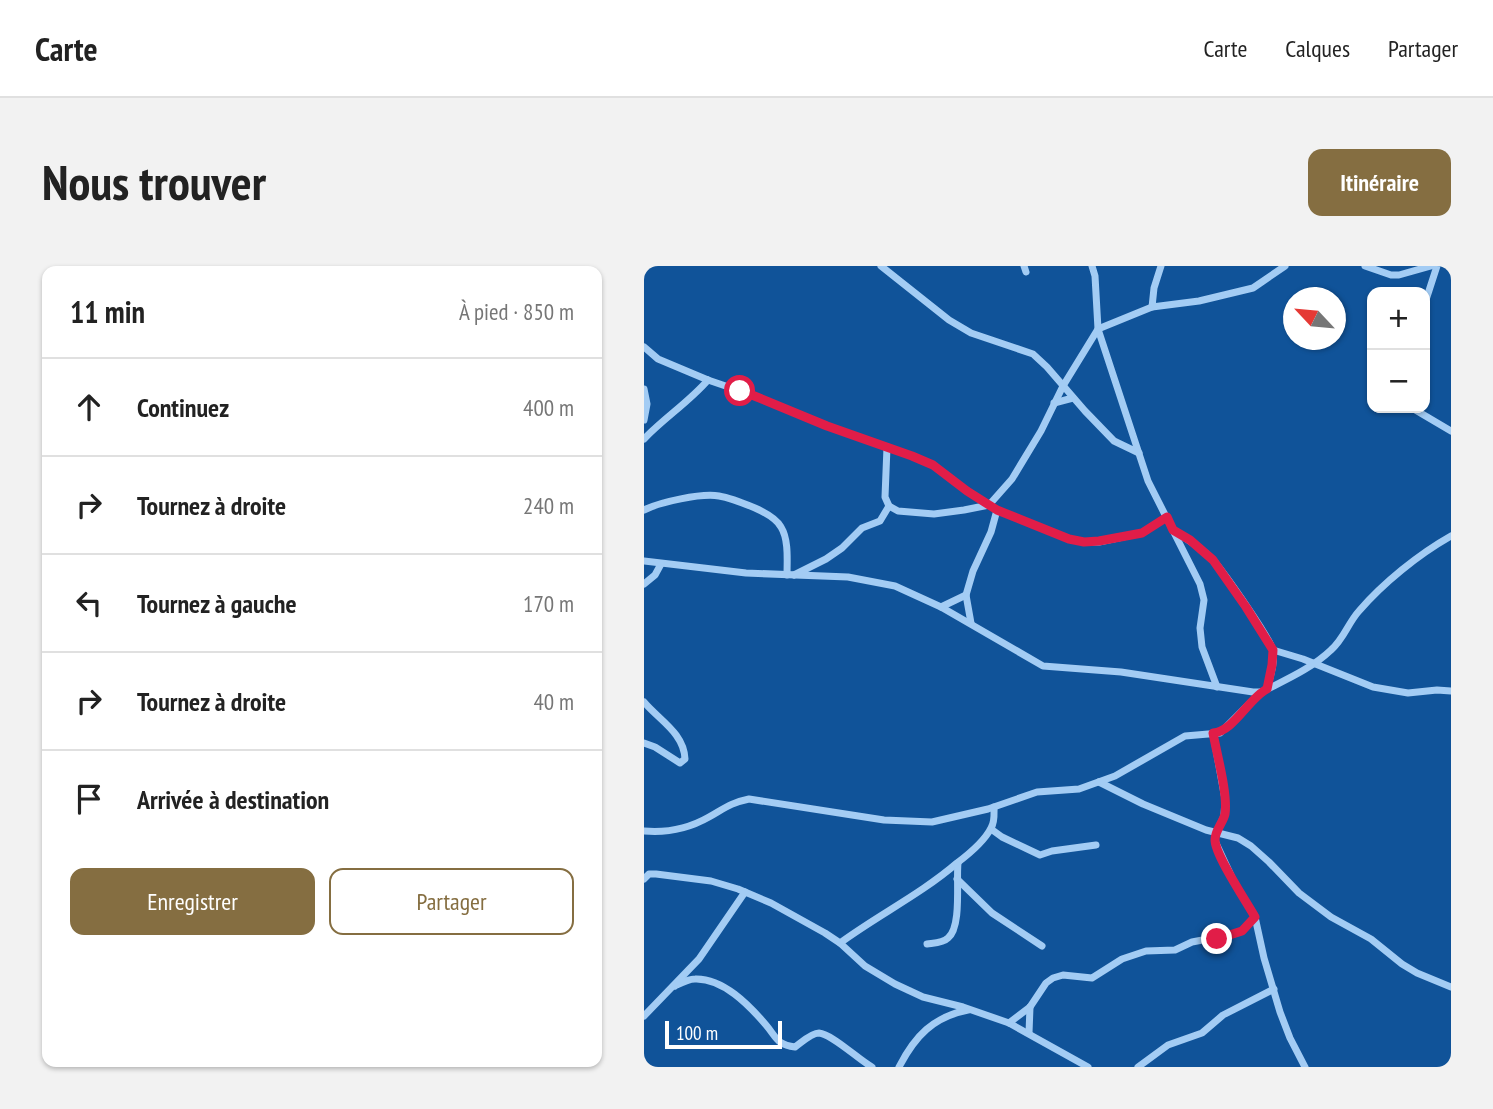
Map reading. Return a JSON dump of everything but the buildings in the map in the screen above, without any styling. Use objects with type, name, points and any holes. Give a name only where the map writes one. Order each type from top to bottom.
[{"type":"street","points":[[881,266],[949,320],[971,333],[1033,354],[1114,441],[1139,453]]},
{"type":"street","points":[[1092,266],[1096,276],[1098,329],[1148,481],[1200,584],[1204,600],[1200,628],[1202,647],[1217,687]]},
{"type":"street","points":[[1152,307],[1154,288],[1161,266]]},
{"type":"street","points":[[887,447],[885,498],[889,506],[898,511],[934,514],[989,505],[1012,479],[1098,329],[1152,307],[1199,301],[1253,288],[1285,266]]},
{"type":"street","points":[[1365,266],[1391,275],[1431,266]]},
{"type":"street","points":[[1430,288],[1437,266]]},
{"type":"street","points":[[644,347],[658,359],[708,380],[933,465],[997,510],[1069,539],[1099,541],[1142,533],[1167,517]]},
{"type":"street","points":[[644,439],[708,380]]},
{"type":"street","points":[[644,389],[647,404],[644,419]]},
{"type":"street","points":[[1054,403],[1073,398]]},
{"type":"street","points":[[1420,413],[1451,431]]},
{"type":"street","points":[[644,510],[675,499],[715,495],[731,498],[761,510],[781,527],[786,538],[791,575]]},
{"type":"street","points":[[791,575],[826,559],[842,548],[862,528],[880,521],[889,506]]},
{"type":"street","points":[[971,623],[966,596],[997,510]]},
{"type":"street","points":[[1173,530],[1190,540],[1213,560],[1273,650],[1272,665],[1264,690]]},
{"type":"street","points":[[644,831],[665,832],[685,828],[708,818],[731,803],[749,799],[884,820],[932,822],[995,807],[1037,792],[1079,789],[1099,782],[1115,776],[1185,736],[1220,733],[1264,690],[1315,664],[1334,648],[1356,615],[1375,594],[1423,553],[1450,537]]},
{"type":"street","points":[[644,561],[746,573],[848,577],[895,586],[971,623],[1043,666],[1264,690]]},
{"type":"street","points":[[644,584],[655,575],[661,564]]},
{"type":"street","points":[[941,607],[966,596]]},
{"type":"street","points":[[1273,650],[1373,687],[1408,693],[1451,691]]},
{"type":"street","points":[[644,702],[679,737],[685,759],[680,762],[644,743]]},
{"type":"street","points":[[1213,733],[1225,799],[1224,816],[1215,841],[1235,884],[1255,917],[1264,958],[1290,1038],[1305,1067]]},
{"type":"street","points":[[1099,782],[1143,804],[1216,833],[1238,838],[1251,846],[1299,893],[1331,917],[1371,939],[1410,969],[1451,987]]},
{"type":"street","points":[[840,943],[972,852],[991,829],[995,807]]},
{"type":"street","points":[[991,829],[1040,855],[1096,845]]},
{"type":"street","points":[[927,944],[944,941],[952,933],[958,910],[958,863]]},
{"type":"street","points":[[946,872],[957,878],[992,913],[1042,946]]},
{"type":"street","points":[[644,879],[649,874],[656,874],[711,881],[771,903],[840,943],[865,966],[907,990],[1009,1023],[1088,1067]]},
{"type":"street","points":[[644,1016],[698,959],[745,892]]},
{"type":"street","points":[[1009,1023],[1030,1007],[1046,983],[1053,978],[1063,975],[1092,978],[1122,959],[1146,951],[1175,950],[1192,942],[1234,934],[1242,931],[1255,917]]},
{"type":"street","points":[[675,985],[692,978],[719,985],[752,1010],[780,1043],[795,1047],[816,1033],[822,1034],[872,1067]]},
{"type":"street","points":[[1139,1067],[1168,1045],[1202,1033],[1223,1015],[1274,989]]},
{"type":"street","points":[[1029,1033],[1030,1007]]},
{"type":"street","points":[[899,1067],[926,1029],[954,1013],[971,1009]]},
{"type":"route","points":[[740,391],[933,465],[997,510],[1069,539],[1099,541],[1142,533],[1167,517],[1173,530],[1190,540],[1213,560],[1273,650],[1267,689],[1220,733],[1213,733],[1225,799],[1224,816],[1215,841],[1235,884],[1255,917],[1242,931],[1217,939]]}]
